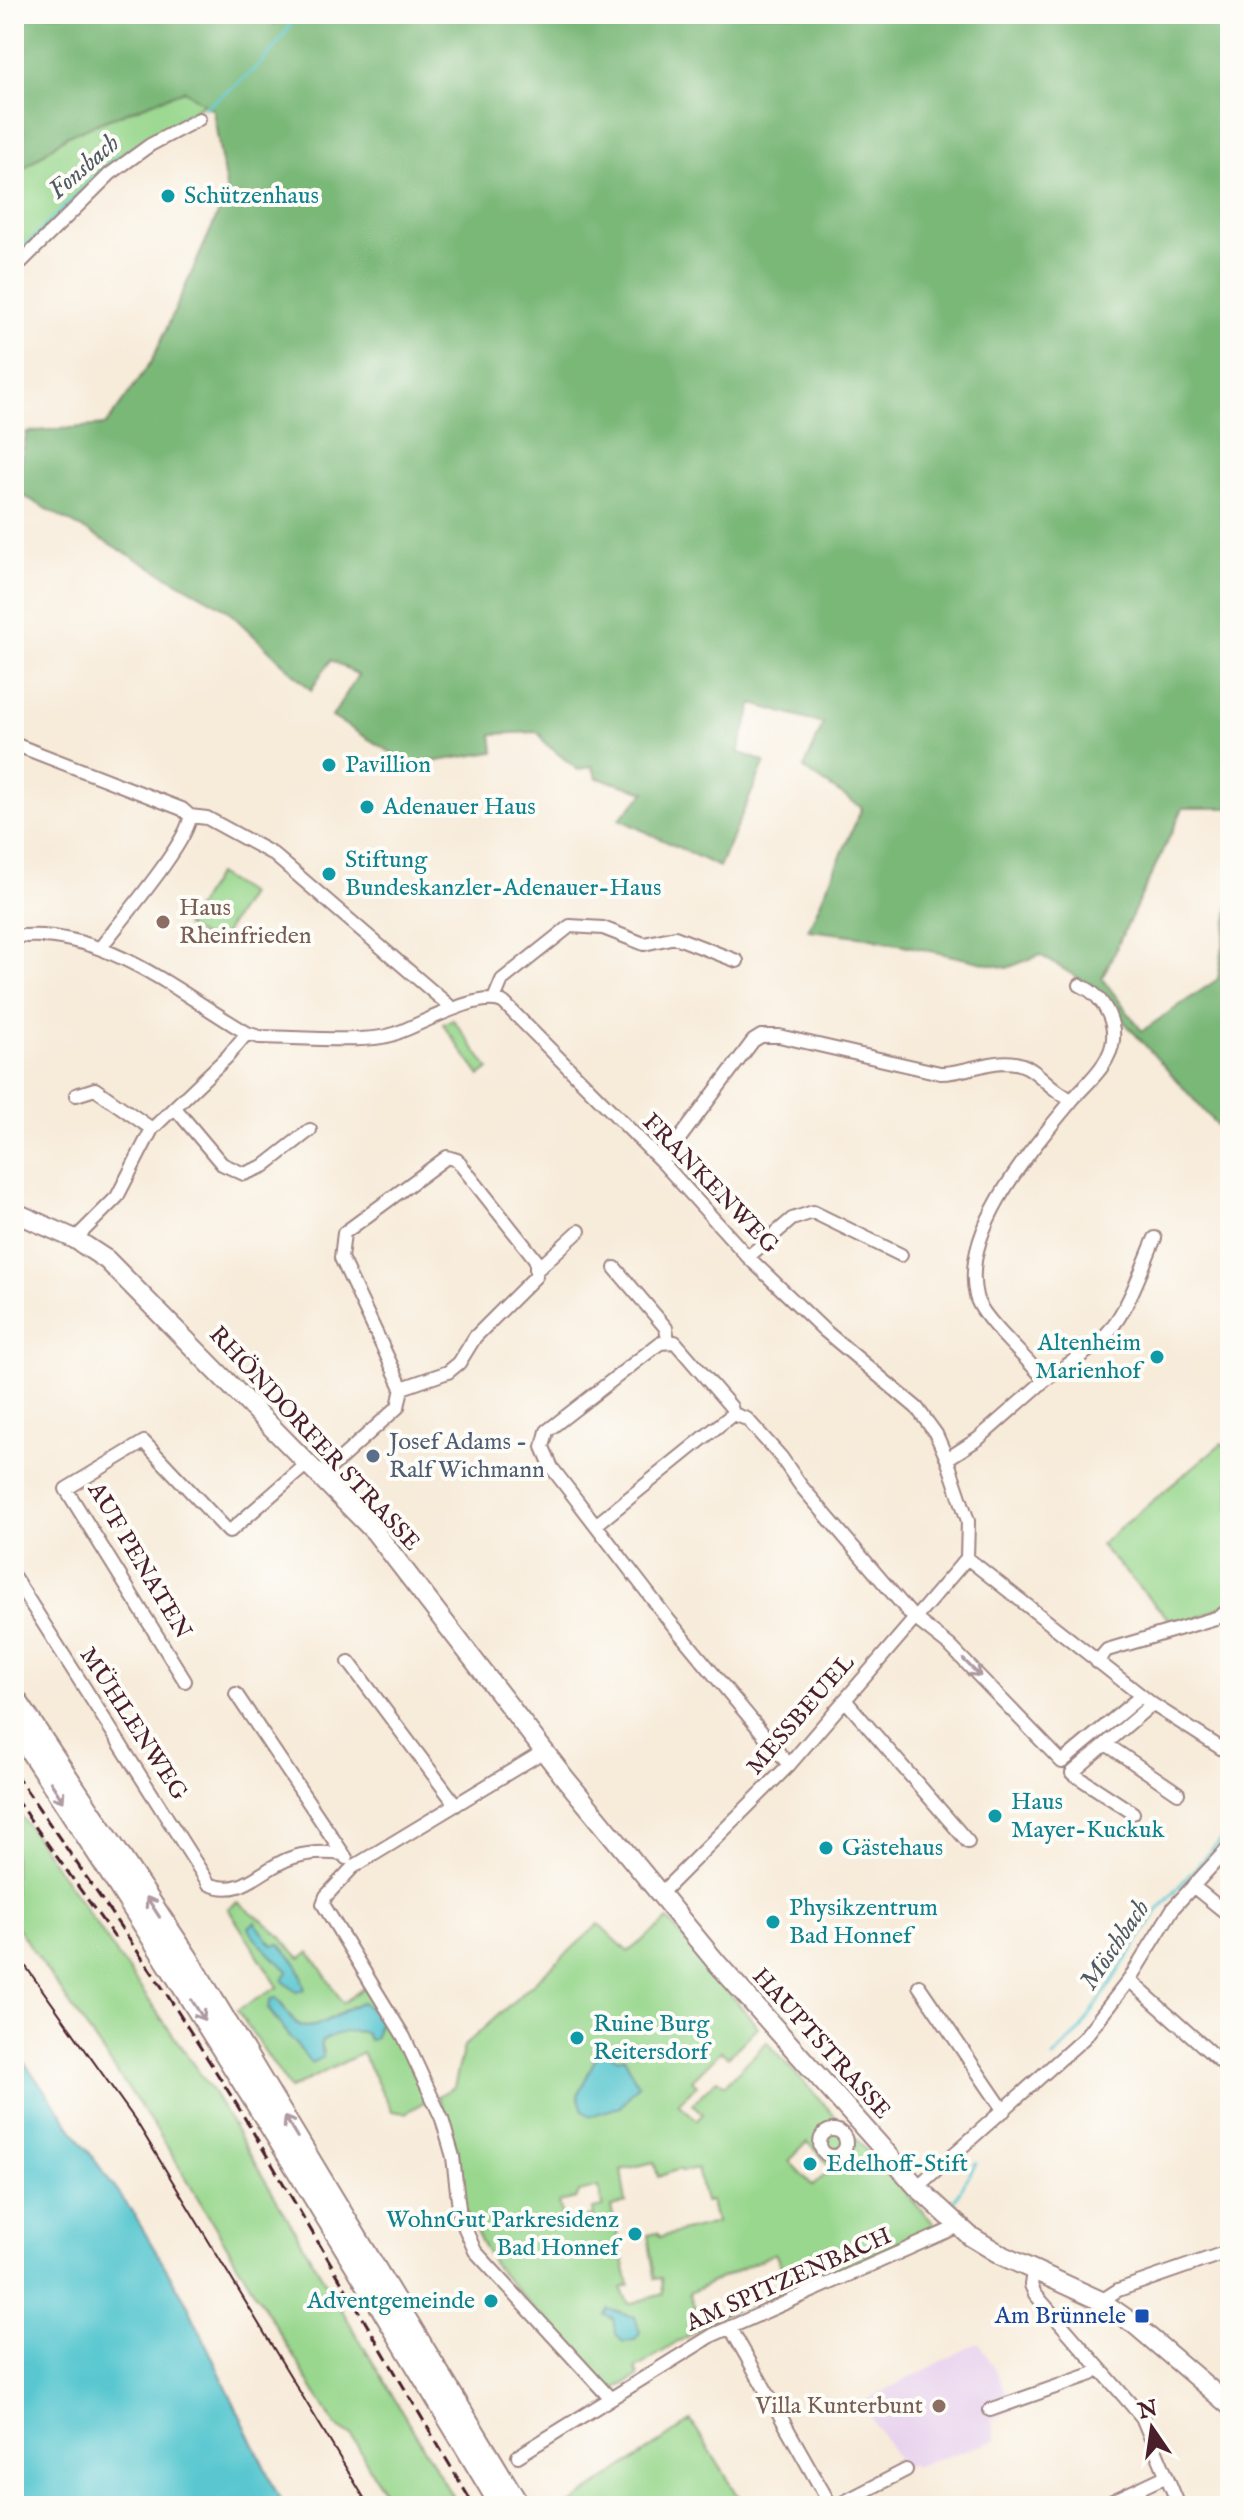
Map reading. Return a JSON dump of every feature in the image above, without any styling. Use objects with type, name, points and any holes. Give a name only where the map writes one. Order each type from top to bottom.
[{"type":"highway","points":[[14,1697],[187,1957],[519,2506]]},
{"type":"highway","points":[[14,1726],[262,2112],[501,2506]]},
{"type":"main road","name":"RHÖNDORFER STRASSE","points":[[14,1212],[75,1239],[107,1260],[375,1532],[661,1893]]},
{"type":"main road","name":"HAUPTSTRASSE","points":[[661,1893],[747,1998],[917,2187],[959,2226],[1033,2272],[1101,2301],[1134,2324],[1230,2406]]},
{"type":"street","points":[[14,269],[110,174],[150,145],[199,119]]},
{"type":"street","points":[[14,744],[182,809],[190,816],[207,818],[273,854],[453,1009]]},
{"type":"street","points":[[101,947],[170,855],[189,826],[190,816]]},
{"type":"street","points":[[14,937],[62,938],[101,947],[247,1033],[259,1037],[385,1037],[453,1009],[494,999],[502,980],[570,926],[603,928],[644,944],[675,937],[737,961]]},
{"type":"street","points":[[1045,1380],[991,1321],[976,1299],[973,1271],[977,1242],[991,1212],[1072,1100],[1109,1056],[1112,1032],[1101,999],[1080,985]]},
{"type":"street","name":"FRANKENWEG","points":[[494,999],[509,1007],[574,1077],[662,1162],[748,1257],[824,1330],[917,1408],[936,1434],[968,1521],[967,1558]]},
{"type":"street","points":[[75,1239],[117,1197],[152,1129],[247,1033]]},
{"type":"street","points":[[662,1162],[753,1041],[761,1036],[779,1036],[940,1073],[963,1072],[991,1064],[1020,1064],[1034,1072],[1048,1087],[1072,1100]]},
{"type":"street","points":[[76,1095],[95,1089],[152,1129]]},
{"type":"street","points":[[175,1108],[222,1164],[244,1174],[264,1166],[310,1130]]},
{"type":"street","points":[[313,1470],[398,1407],[402,1388],[341,1258],[344,1233],[447,1157],[457,1160],[536,1260],[539,1268]]},
{"type":"street","points":[[748,1257],[792,1219],[813,1212],[901,1255]]},
{"type":"street","points":[[402,1388],[448,1372],[459,1363],[475,1337],[536,1276],[539,1268],[579,1231]]},
{"type":"street","points":[[947,1459],[978,1439],[1045,1380],[1098,1343],[1126,1306],[1155,1238]]},
{"type":"street","points":[[615,1268],[666,1328],[668,1340]]},
{"type":"street","points":[[733,1414],[731,1407],[675,1342],[668,1340],[660,1343],[547,1431],[543,1447],[552,1468],[667,1618],[789,1765]]},
{"type":"street","points":[[597,1524],[733,1414]]},
{"type":"street","points":[[733,1414],[747,1419],[781,1457],[801,1486],[913,1617],[950,1646],[1062,1762],[1147,1700]]},
{"type":"street","name":"AUF PENATEN","points":[[185,1681],[66,1489],[144,1442],[229,1532],[313,1470]]},
{"type":"street","points":[[967,1558],[1147,1700],[1230,1754]]},
{"type":"street","name":"MESSBEUEL","points":[[661,1893],[789,1765],[913,1617],[967,1558]]},
{"type":"street","name":"MÜHLENWEG","points":[[14,1577],[209,1884],[221,1889],[243,1886],[291,1857],[324,1852],[343,1854]]},
{"type":"street","points":[[1097,1662],[1107,1650],[1225,1613],[1230,1627]]},
{"type":"street","points":[[349,1662],[456,1805]]},
{"type":"street","points":[[236,1694],[353,1867]]},
{"type":"street","points":[[845,1700],[968,1842]]},
{"type":"street","points":[[1133,1813],[1072,1773],[1106,1744],[1147,1700]]},
{"type":"street","points":[[1106,1744],[1178,1793]]},
{"type":"street","points":[[546,1750],[353,1867],[326,1896],[326,1912],[404,2037],[442,2119],[453,2157],[460,2217],[471,2243],[485,2266],[610,2398]]},
{"type":"street","points":[[917,2187],[1084,2038],[1129,1980],[1174,1907],[1230,1846]]},
{"type":"street","points":[[1194,1887],[1230,1916]]},
{"type":"street","points":[[1129,1980],[1230,2070]]},
{"type":"street","points":[[919,1986],[1004,2111]]},
{"type":"street","name":"AM SPITZENBACH","points":[[518,2456],[730,2327],[959,2226]]},
{"type":"street","points":[[1101,2301],[1118,2290],[1230,2251]]},
{"type":"street","points":[[1033,2272],[1031,2285],[1035,2294],[1142,2417],[1179,2506]]},
{"type":"street","points":[[730,2327],[834,2506],[906,2470]]},
{"type":"street","points":[[990,2410],[1092,2374],[1099,2368]]},
{"type":"street","points":[[1102,2506],[1166,2476]]},
{"type":"shaded area","name":"Villa Kunterbunt","points":[[979,2342],[1016,2409],[991,2419],[996,2440],[914,2467],[912,2464],[903,2467],[861,2403]]},
{"type":"green space","points":[[14,14],[264,14],[275,24],[280,14],[1230,14],[1230,808],[1183,808],[1102,978],[1142,1031],[1218,979],[1230,902],[1230,1140],[1093,987],[1040,955],[1007,968],[867,937],[808,930],[862,808],[804,769],[823,724],[753,704],[738,752],[765,762],[719,867],[619,819],[646,792],[597,778],[592,766],[578,770],[545,743],[538,732],[492,734],[494,752],[412,765],[332,717],[358,675],[331,660],[311,690],[226,609],[15,491],[27,432],[106,425],[152,361],[227,194],[213,110],[184,90],[68,135],[14,176]]},
{"type":"green space","points":[[184,90],[204,103],[176,125],[146,140],[95,179],[14,262],[14,176],[68,135]]},
{"type":"green space","points":[[217,874],[249,894],[217,945],[185,926]]},
{"type":"green space","points":[[453,1019],[489,1069],[480,1076],[443,1024]]},
{"type":"green space","points":[[1222,1443],[1230,1453],[1230,1602],[1177,1628],[1100,1545]]},
{"type":"green space","points":[[14,1806],[214,2094],[458,2506],[391,2506],[352,2436],[335,2425],[158,2132],[14,1923]]},
{"type":"green space","points":[[238,1902],[271,1927],[300,1958],[310,1952],[343,2003],[366,1986],[393,2030],[427,2100],[405,2113],[392,2111],[362,2053],[290,2089],[237,2010],[278,1987],[228,1908]],"holes":[[[255,1923],[266,1939],[291,1959],[302,1976],[272,1955]],[[281,2002],[290,2017],[308,2027],[362,2002],[381,2018],[366,2033],[349,2031],[336,2034],[321,2042],[324,2053],[305,2055],[268,2009]]]},
{"type":"green space","points":[[668,1920],[758,2027],[728,2057],[721,2051],[692,2080],[697,2085],[678,2103],[697,2120],[703,2114],[692,2104],[717,2079],[725,2085],[767,2042],[938,2228],[721,2315],[635,2369],[639,2376],[610,2392],[493,2264],[461,2202],[458,2151],[438,2096],[454,2087],[464,2046],[599,1924],[628,1952]],"holes":[[[808,2142],[832,2168],[813,2186],[789,2161]],[[654,2162],[658,2177],[679,2169],[681,2172],[697,2168],[705,2202],[711,2201],[716,2223],[660,2237],[658,2233],[648,2235],[655,2279],[662,2278],[663,2294],[629,2304],[621,2288],[629,2285],[611,2207],[626,2203],[621,2170]],[[599,2187],[603,2207],[593,2209],[594,2216],[563,2222],[559,2202],[577,2198],[579,2192]],[[775,2253],[789,2284],[701,2323],[689,2293]]]},
{"type":"green space","points":[[691,2421],[745,2506],[568,2506],[569,2505]]},
{"type":"water","points":[[255,1922],[272,1945],[280,1944],[297,1964],[305,1990],[296,1992],[283,1981],[288,1971],[256,1940],[249,1927]]},
{"type":"water","points":[[276,1998],[294,2021],[304,2027],[320,2024],[362,2002],[381,2018],[374,2039],[369,2040],[366,2033],[360,2032],[336,2034],[321,2042],[323,2057],[311,2063],[268,2008],[271,1999]]},
{"type":"water","points":[[14,2048],[133,2213],[186,2302],[283,2506],[14,2506]]},
{"type":"water","points":[[607,2052],[618,2059],[624,2057],[638,2085],[620,2107],[590,2116],[583,2111],[578,2095],[596,2057]]},
{"type":"water","points":[[608,2309],[635,2317],[640,2333],[635,2340],[623,2342],[616,2334],[613,2319],[605,2315]]},
{"type":"waterway","name":"Fonsbach","points":[[204,108],[244,78],[268,55],[288,29],[295,14]]},
{"type":"waterway","points":[[889,14],[933,14]]},
{"type":"waterway","name":"Fonsbach","points":[[14,257],[110,162],[187,115]]},
{"type":"waterway","name":"Möschbach","points":[[1053,2058],[1081,2029],[1158,1910],[1230,1829]]},
{"type":"waterway","name":"Möschbach","points":[[953,2202],[976,2163]]},
{"type":"tram line","points":[[14,1950],[136,2121],[369,2506]]},
{"type":"railway","points":[[14,1772],[164,1990],[237,2105],[474,2506]]},
{"type":"railway","points":[[14,1797],[115,1938]]},
{"type":"place","name":"Schützenhaus","points":[[168,196]]},
{"type":"place","name":"Pavillion","points":[[329,765]]},
{"type":"place","name":"Adenauer Haus","points":[[367,807]]},
{"type":"place","name":"Stiftung Bundeskanzler-Adenauer-Haus","points":[[329,874]]},
{"type":"place","name":"Haus Rheinfrieden","points":[[163,922]]},
{"type":"place","name":"Altenheim Marienhof","points":[[1157,1357]]},
{"type":"place","name":"Josef Adams - Ralf Wichmann","points":[[373,1456]]},
{"type":"place","name":"Haus Mayer-Kuckuk","points":[[995,1816]]},
{"type":"place","name":"Gästehaus","points":[[826,1848]]},
{"type":"place","name":"Physikzentrum Bad Honnef","points":[[773,1922]]},
{"type":"place","name":"Ruine Burg Reitersdorf","points":[[577,2038]]},
{"type":"place","name":"Edelhoff-Stift","points":[[810,2164]]},
{"type":"place","name":"WohnGut Parkresidenz Bad Honnef","points":[[635,2234]]},
{"type":"place","name":"Adventgemeinde","points":[[491,2301]]},
{"type":"place","name":"Am Brünnele","points":[[1142,2316]]},
{"type":"place","name":"Villa Kunterbunt","points":[[939,2406]]}]
